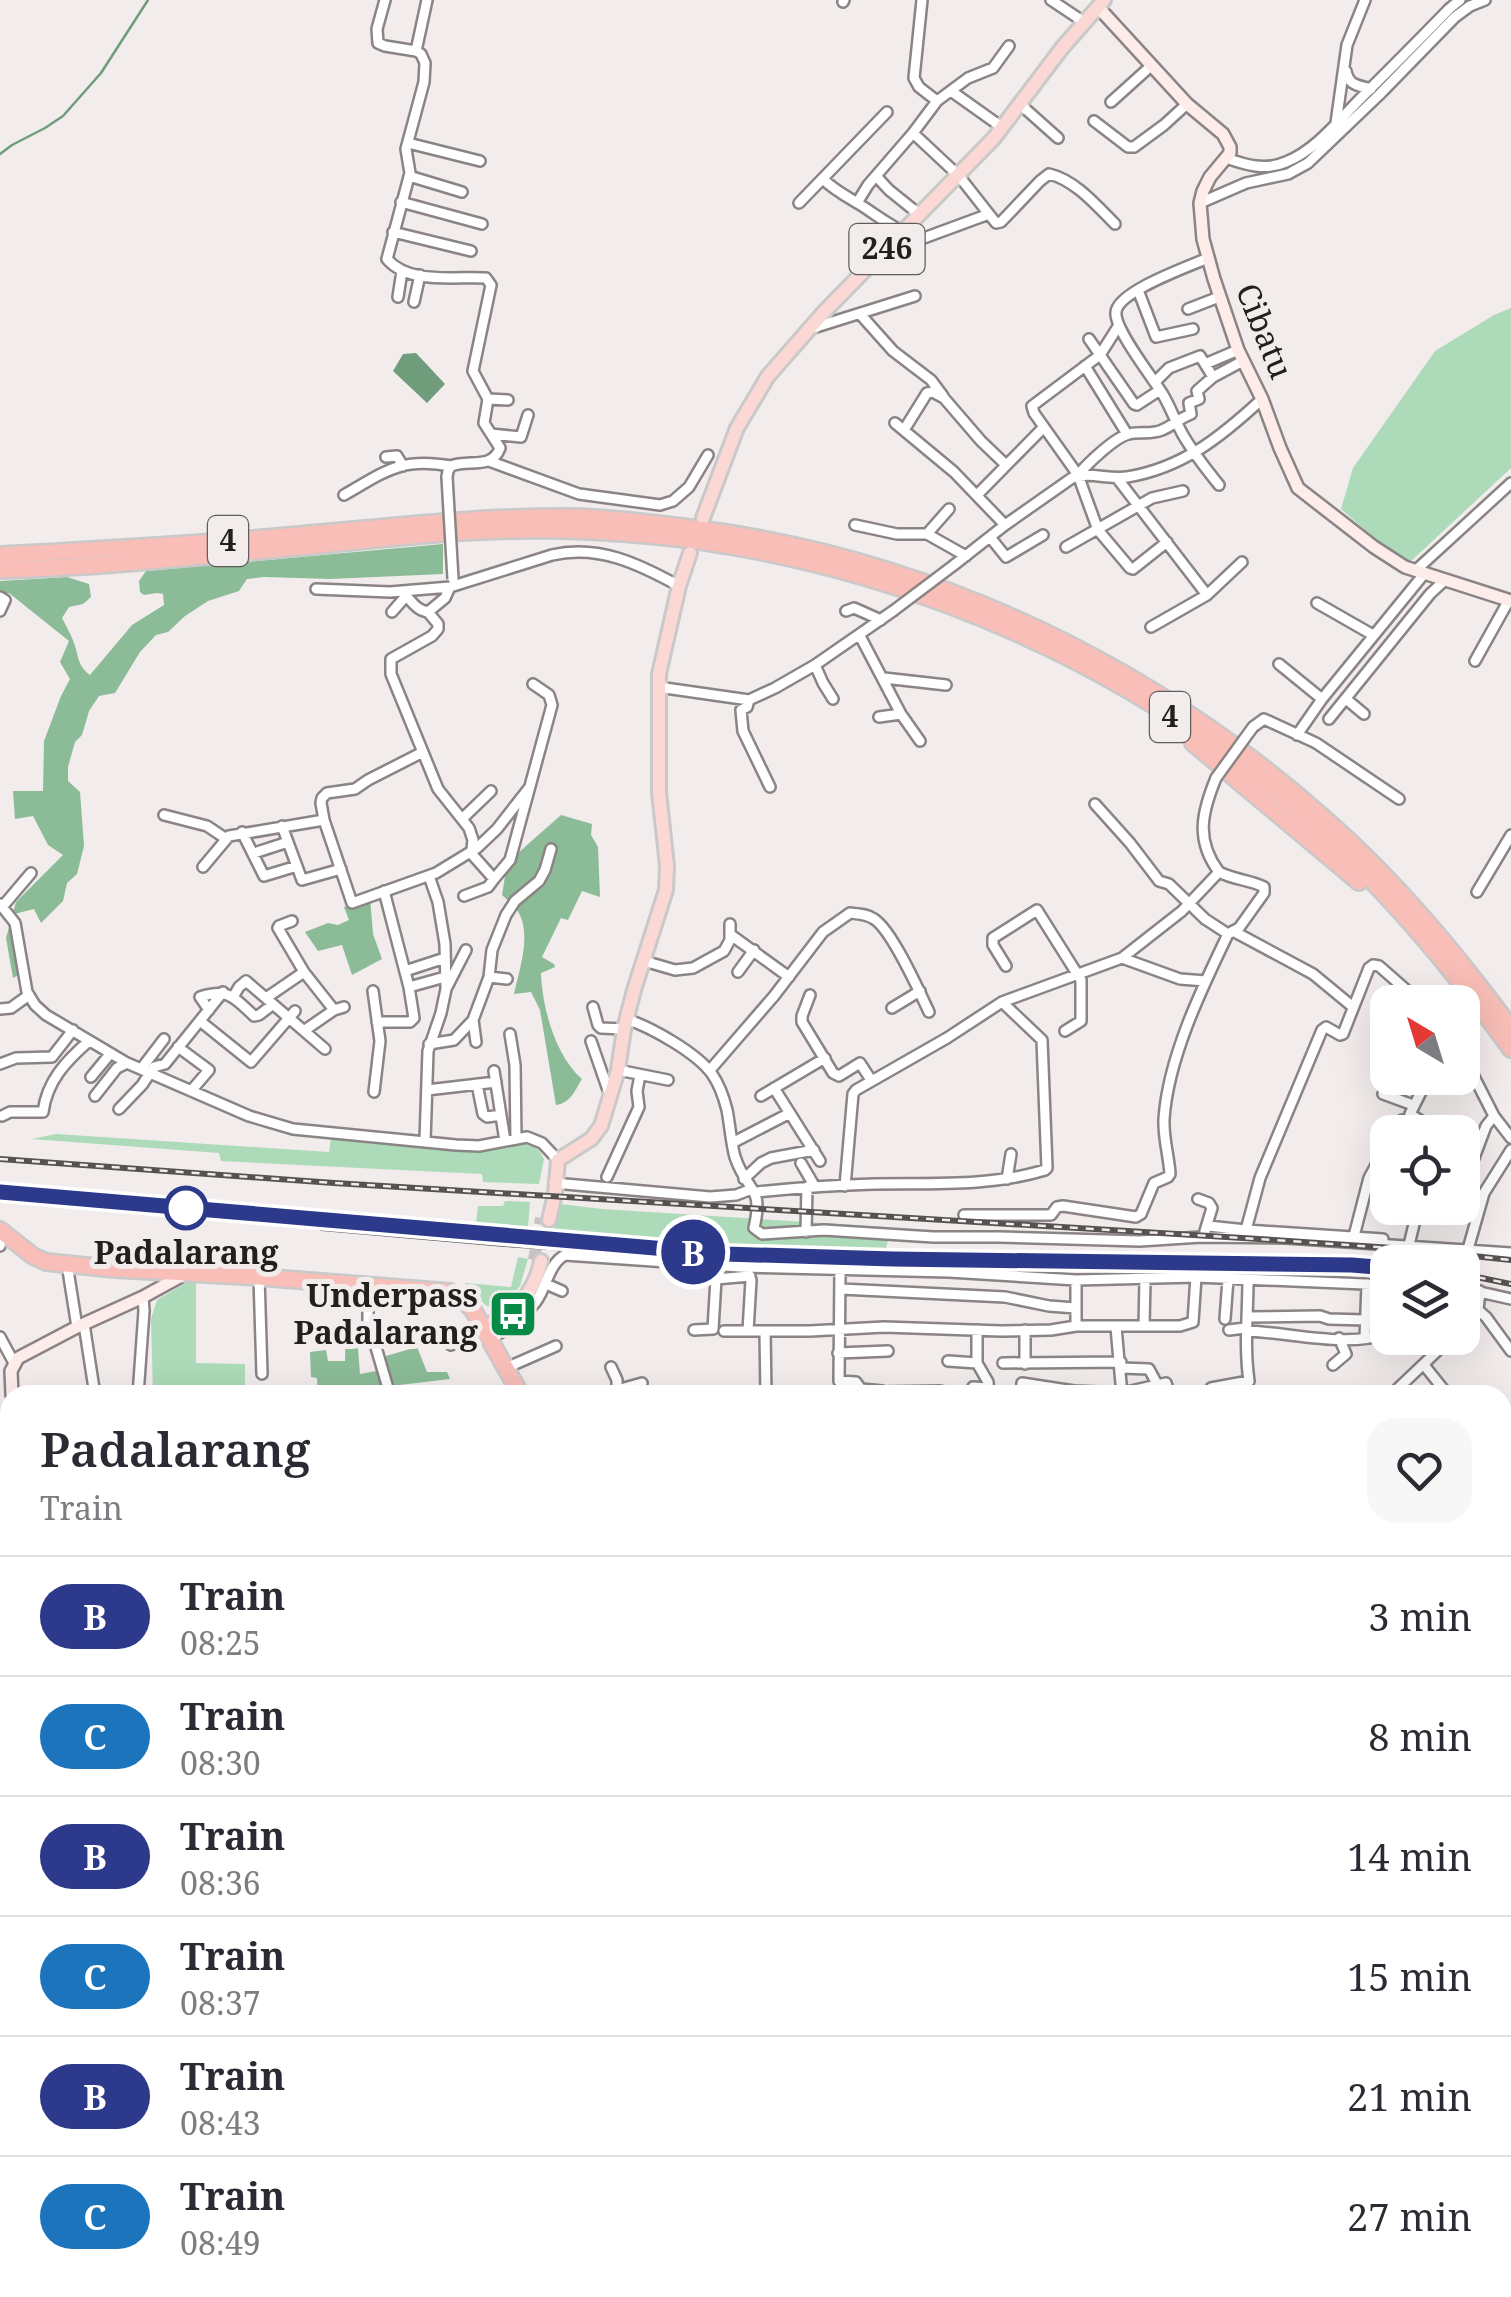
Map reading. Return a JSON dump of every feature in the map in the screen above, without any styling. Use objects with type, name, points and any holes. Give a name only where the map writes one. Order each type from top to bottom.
[{"type":"highway","name":"4","points":[[0,555],[208,543],[474,520],[577,517],[732,534],[880,568],[987,606],[1080,649],[1148,687],[1226,740],[1306,802],[1385,877],[1437,934],[1511,1028]]},
{"type":"highway","name":"4","points":[[0,570],[210,556],[419,535],[579,530],[710,542],[788,556],[875,580],[982,616],[1055,651],[1203,738],[1322,832],[1376,885],[1446,964],[1511,1049]]},
{"type":"highway","points":[[1,1236],[46,1262],[450,1292],[464,1301],[488,1334],[515,1385]]},
{"type":"main road","name":"246","points":[[703,518],[727,452],[768,376],[1002,128],[1046,68],[1102,3]]},
{"type":"main road","points":[[545,1219],[558,1160],[598,1132],[618,1070],[625,1024],[661,910],[667,872],[658,792],[658,687],[678,586],[690,553]]},
{"type":"main road","points":[[488,1334],[511,1310],[538,1260]]},
{"type":"street","points":[[344,495],[390,469],[426,462],[451,466],[481,464],[496,457],[500,448],[484,421],[488,399],[476,380],[473,366],[491,283],[486,278],[420,276],[402,271],[386,259],[409,176],[406,154],[426,63],[416,51],[378,43],[377,28],[386,0]]},
{"type":"street","points":[[416,51],[426,0]]},
{"type":"street","points":[[922,0],[914,78],[919,87],[937,100]]},
{"type":"street","points":[[1051,0],[1084,22]]},
{"type":"street","points":[[1336,123],[1347,45],[1365,0]]},
{"type":"street","points":[[1200,204],[1246,183],[1308,163],[1322,152],[1448,8],[1460,0]]},
{"type":"street","points":[[1226,158],[1246,165],[1285,169],[1454,17],[1486,0]]},
{"type":"street","points":[[1102,3],[1152,65],[1187,104],[1223,134],[1230,146],[1226,158],[1210,177],[1200,204]]},
{"type":"street","points":[[858,202],[937,100],[968,78],[992,68],[1008,46]]},
{"type":"street","points":[[1344,64],[1348,80],[1374,92]]},
{"type":"street","points":[[1111,102],[1152,65]]},
{"type":"street","points":[[951,91],[1002,128]]},
{"type":"street","points":[[1094,121],[1134,148],[1187,104]]},
{"type":"street","points":[[1022,105],[1058,138]]},
{"type":"street","points":[[799,204],[887,112]]},
{"type":"street","points":[[913,133],[959,176],[996,223],[1040,180],[1053,174],[1087,196],[1115,224]]},
{"type":"street","points":[[408,143],[480,161]]},
{"type":"street","points":[[1246,165],[1246,183]]},
{"type":"street","points":[[409,176],[462,192]]},
{"type":"street","points":[[876,176],[920,215]]},
{"type":"street","points":[[823,179],[899,236],[913,242],[990,214]]},
{"type":"street","points":[[401,202],[482,224]]},
{"type":"street","name":"Cibatu","points":[[1200,204],[1203,239],[1220,297],[1298,488],[1374,548],[1420,572],[1510,600]]},
{"type":"street","points":[[393,232],[471,251]]},
{"type":"street","points":[[1208,258],[1138,290],[1120,303],[1116,312],[1119,325],[1180,431],[1219,485]]},
{"type":"street","points":[[398,297],[402,271]]},
{"type":"street","points":[[414,302],[420,276]]},
{"type":"street","points":[[1138,290],[1156,338],[1194,329]]},
{"type":"street","points":[[810,329],[914,296]]},
{"type":"street","points":[[1188,309],[1220,297]]},
{"type":"street","points":[[860,314],[893,351],[931,380],[1005,464]]},
{"type":"street","points":[[1119,325],[1100,355],[1032,406],[1078,475],[1098,530],[1132,569],[1167,542]]},
{"type":"street","points":[[1089,339],[1137,406],[1169,368],[1198,356],[1213,377]]},
{"type":"street","points":[[1205,364],[1241,355]]},
{"type":"street","points":[[658,687],[749,700],[816,665],[1078,475],[1127,434],[1165,429],[1191,414],[1189,403],[1200,399],[1196,391],[1241,355]]},
{"type":"street","points":[[1084,366],[1127,434]]},
{"type":"street","points":[[944,398],[934,392],[927,394],[900,426],[978,494],[1005,525]]},
{"type":"street","points":[[488,399],[508,400]]},
{"type":"street","points":[[1078,475],[1117,478],[1148,473],[1219,438],[1262,399]]},
{"type":"street","points":[[492,434],[520,438],[528,415]]},
{"type":"street","points":[[978,494],[1044,428]]},
{"type":"street","points":[[488,461],[580,494],[660,505],[689,487],[708,455]]},
{"type":"street","points":[[386,457],[397,456],[403,466]]},
{"type":"street","points":[[406,593],[422,612],[428,612],[445,598],[452,584],[447,477],[451,466]]},
{"type":"street","points":[[1117,478],[1207,595]]},
{"type":"street","points":[[1297,735],[1420,572],[1511,482]]},
{"type":"street","points":[[1066,546],[1152,498],[1184,491]]},
{"type":"street","points":[[927,534],[949,510]]},
{"type":"street","points":[[854,525],[897,534],[927,534],[966,556]]},
{"type":"street","points":[[990,537],[1006,557],[1043,534]]},
{"type":"street","points":[[316,589],[406,593],[568,551],[588,551],[640,565],[678,586]]},
{"type":"street","points":[[1151,627],[1207,595],[1242,562]]},
{"type":"street","points":[[1329,719],[1445,580]]},
{"type":"street","points":[[392,612],[406,593]]},
{"type":"street","points":[[0,597],[5,600],[0,611]]},
{"type":"street","points":[[1475,661],[1510,600]]},
{"type":"street","points":[[1317,603],[1373,634]]},
{"type":"street","points":[[846,611],[854,608],[881,620]]},
{"type":"street","points":[[428,612],[438,629],[390,662],[395,685],[438,789],[463,818],[473,840],[471,851]]},
{"type":"street","points":[[860,636],[901,714],[920,741]]},
{"type":"street","points":[[1278,664],[1322,699]]},
{"type":"street","points":[[816,665],[834,699]]},
{"type":"street","points":[[1365,674],[1375,681]]},
{"type":"street","points":[[884,678],[946,685]]},
{"type":"street","points":[[464,896],[488,887],[510,860],[552,701],[533,684]]},
{"type":"street","points":[[1346,699],[1364,714]]},
{"type":"street","points":[[749,700],[747,708],[741,710],[743,732],[770,786]]},
{"type":"street","points":[[879,717],[901,714]]},
{"type":"street","points":[[964,1215],[1051,1214],[1063,1206],[1136,1217],[1141,1214],[1154,1183],[1170,1174],[1164,1119],[1181,1045],[1230,932],[1239,928],[1265,890],[1260,884],[1234,880],[1219,872],[1202,832],[1204,810],[1216,778],[1253,727],[1264,719],[1316,743],[1399,800]]},
{"type":"street","points":[[423,752],[355,789],[324,795],[324,820],[352,903],[430,876],[471,851],[497,829],[529,788]]},
{"type":"street","points":[[463,818],[491,791]]},
{"type":"street","points":[[1095,804],[1159,881],[1170,884],[1205,919],[1312,974],[1353,1007]]},
{"type":"street","points":[[164,815],[207,826],[226,838]]},
{"type":"street","points":[[203,867],[226,838],[242,832],[324,820]]},
{"type":"street","points":[[282,826],[302,880],[341,869]]},
{"type":"street","points":[[242,832],[264,876],[298,866]]},
{"type":"street","points":[[1191,835],[1202,832]]},
{"type":"street","points":[[1477,892],[1511,835]]},
{"type":"street","points":[[254,854],[288,842]]},
{"type":"street","points":[[430,1044],[454,1040],[473,1020],[506,915],[514,901],[538,881],[551,849]]},
{"type":"street","points":[[471,851],[494,878]]},
{"type":"street","points":[[845,1186],[853,1094],[1002,1002],[1122,958],[1189,904],[1219,872]]},
{"type":"street","points":[[31,873],[2,905],[14,923],[28,995],[46,1015],[110,1054],[248,1116],[293,1128],[478,1146],[527,1136],[558,1160]]},
{"type":"street","points":[[430,876],[438,902],[446,989]]},
{"type":"street","points":[[377,1022],[414,1018],[384,892]]},
{"type":"street","points":[[1006,966],[993,938],[1037,910],[1082,982],[1082,1020],[1065,1031]]},
{"type":"street","points":[[710,1070],[823,932],[850,913],[873,918],[881,925],[911,972],[929,1012]]},
{"type":"street","points":[[292,921],[278,928],[304,972],[339,1008],[305,1030]]},
{"type":"street","points":[[644,961],[675,970],[693,968],[724,951],[730,929],[789,977]]},
{"type":"street","points":[[425,1142],[430,1044],[446,989],[466,950]]},
{"type":"street","points":[[738,972],[754,950]]},
{"type":"street","points":[[405,971],[445,958]]},
{"type":"street","points":[[1122,958],[1180,978],[1206,981]]},
{"type":"street","points":[[1246,1230],[1260,1178],[1322,1030],[1344,1034],[1369,968],[1376,965],[1400,985]]},
{"type":"street","points":[[228,994],[259,1016],[269,1002],[304,972]]},
{"type":"street","points":[[409,987],[445,977]]},
{"type":"street","points":[[489,977],[507,979]]},
{"type":"street","points":[[145,1071],[164,1065],[209,1010],[200,997],[228,994],[246,981],[269,1002],[292,1014],[326,1049]]},
{"type":"street","points":[[892,1008],[920,990]]},
{"type":"street","points":[[373,991],[380,1041],[374,1092]]},
{"type":"street","points":[[0,1010],[11,1008],[28,995]]},
{"type":"street","points":[[810,995],[802,1022],[836,1076],[860,1063],[871,1080]]},
{"type":"street","points":[[554,1184],[710,1197],[811,1187],[961,1184],[1044,1171],[1047,1168],[1042,1040],[1002,1002]]},
{"type":"street","points":[[593,1007],[601,1028],[625,1024],[651,1028],[710,1070],[722,1094],[736,1158],[744,1179],[754,1190],[759,1210],[754,1228],[762,1234],[824,1230],[933,1237],[1140,1242],[1202,1237],[1286,1238],[1422,1245]]},
{"type":"street","points":[[200,1020],[250,1062],[292,1014]]},
{"type":"street","points":[[473,1020],[476,1042]]},
{"type":"street","points":[[0,1064],[16,1058],[52,1057],[73,1030]]},
{"type":"street","points":[[510,1034],[515,1064],[511,1140]]},
{"type":"street","points":[[119,1108],[142,1086],[145,1071],[164,1040]]},
{"type":"street","points":[[2,1116],[10,1112],[43,1112],[45,1096],[58,1070],[89,1041]]},
{"type":"street","points":[[591,1041],[612,1092]]},
{"type":"street","points":[[178,1047],[210,1070],[191,1091]]},
{"type":"street","points":[[91,1077],[110,1054]]},
{"type":"street","points":[[761,1096],[825,1058]]},
{"type":"street","points":[[95,1096],[117,1068],[127,1063]]},
{"type":"street","points":[[618,1070],[668,1080]]},
{"type":"street","points":[[607,1178],[639,1107],[640,1075]]},
{"type":"street","points":[[428,1090],[477,1084],[495,1077],[501,1114],[511,1140]]},
{"type":"street","points":[[477,1084],[483,1114],[501,1114]]},
{"type":"street","points":[[774,1088],[820,1161]]},
{"type":"street","points":[[1480,1088],[1511,1138]]},
{"type":"street","points":[[1386,1095],[1413,1105]]},
{"type":"street","points":[[1410,1115],[1419,1095]]},
{"type":"street","points":[[734,1142],[790,1113]]},
{"type":"street","points":[[1480,1136],[1494,1116]]},
{"type":"street","points":[[744,1179],[771,1158],[814,1150]]},
{"type":"street","points":[[1469,1245],[1484,1193],[1511,1150]]},
{"type":"street","points":[[1008,1179],[1011,1154]]},
{"type":"street","points":[[801,1163],[811,1187],[806,1232]]},
{"type":"street","points":[[1354,1236],[1370,1176]]},
{"type":"street","points":[[1198,1200],[1212,1206],[1202,1237]]},
{"type":"street","points":[[1410,1244],[1414,1225]]},
{"type":"street","points":[[1208,1226],[1410,1244]]},
{"type":"street","points":[[1480,1250],[1511,1253]]},
{"type":"street","points":[[451,1345],[488,1334],[524,1315],[536,1302],[555,1262],[565,1255],[725,1266],[962,1272],[1076,1280],[1196,1277],[1370,1284]]},
{"type":"street","points":[[67,1264],[92,1385]]},
{"type":"street","points":[[725,1266],[750,1276]]},
{"type":"street","points":[[840,1270],[839,1381],[858,1385]]},
{"type":"street","points":[[11,1385],[18,1358],[185,1274]]},
{"type":"street","points":[[694,1330],[712,1329],[716,1279],[750,1276]]},
{"type":"street","points":[[748,1331],[750,1276]]},
{"type":"street","points":[[259,1277],[262,1374]]},
{"type":"street","points":[[724,1331],[1180,1326],[1193,1322],[1196,1277]]},
{"type":"street","points":[[1228,1279],[1227,1325],[1246,1330],[1370,1339]]},
{"type":"street","points":[[1248,1279],[1246,1330],[1251,1385]]},
{"type":"street","points":[[1076,1280],[1076,1326]]},
{"type":"street","points":[[1144,1326],[1145,1280]]},
{"type":"street","points":[[546,1284],[562,1291]]},
{"type":"street","points":[[1364,1338],[1367,1284]]},
{"type":"street","points":[[368,1287],[368,1320],[387,1385]]},
{"type":"street","points":[[841,1290],[1004,1297],[1076,1308]]},
{"type":"street","points":[[1480,1290],[1511,1299]]},
{"type":"street","points":[[139,1385],[144,1296]]},
{"type":"street","points":[[1480,1312],[1511,1351]]},
{"type":"street","points":[[1248,1316],[1365,1320]]},
{"type":"street","points":[[1116,1327],[1122,1385]]},
{"type":"street","points":[[764,1330],[766,1385]]},
{"type":"street","points":[[977,1330],[977,1364],[988,1385]]},
{"type":"street","points":[[1025,1330],[1019,1377],[1022,1383],[1035,1385]]},
{"type":"street","points":[[0,1337],[14,1364]]},
{"type":"street","points":[[1333,1365],[1346,1354],[1339,1338]]},
{"type":"street","points":[[506,1368],[556,1346]]},
{"type":"street","points":[[838,1353],[888,1351]]},
{"type":"street","points":[[1402,1385],[1435,1355]]},
{"type":"street","points":[[948,1361],[977,1364]]},
{"type":"street","points":[[1003,1363],[1121,1365],[1149,1370],[1157,1384]]},
{"type":"street","points":[[1424,1366],[1440,1385]]},
{"type":"street","points":[[611,1367],[617,1385]]},
{"type":"street","points":[[1226,1385],[1250,1380]]},
{"type":"street","points":[[1154,1385],[1168,1385]]},
{"type":"shaded area","points":[[1511,308],[1511,468],[1410,562],[1388,550],[1341,509],[1353,468],[1435,351]]},
{"type":"shaded area","points":[[416,353],[445,384],[427,403],[393,371],[403,354]]},
{"type":"shaded area","points":[[443,544],[443,574],[247,579],[239,591],[208,601],[168,632],[156,635],[140,652],[115,693],[99,696],[75,742],[68,781],[80,792],[84,846],[77,874],[67,883],[63,901],[41,923],[34,909],[14,914],[23,973],[13,978],[6,938],[16,902],[63,855],[48,845],[33,816],[15,819],[13,791],[43,791],[44,741],[70,679],[60,662],[69,641],[9,593],[0,593],[0,581],[67,577],[89,584],[91,597],[83,604],[69,607],[62,618],[81,664],[90,675],[132,625],[164,605],[163,594],[140,592],[139,581],[146,571]]},
{"type":"shaded area","points":[[561,815],[592,824],[591,835],[598,847],[600,897],[582,891],[568,920],[561,918],[542,957],[555,967],[541,973],[552,1030],[564,1057],[582,1079],[569,1099],[556,1105],[540,1010],[531,992],[514,994],[524,948],[523,926],[514,906],[502,895],[506,870],[518,853]]},
{"type":"shaded area","points":[[370,897],[373,934],[382,959],[352,975],[342,945],[318,951],[305,932],[349,920],[344,907]]},
{"type":"shaded area","points":[[56,1134],[329,1152],[331,1138],[485,1150],[518,1141],[538,1149],[544,1159],[539,1184],[483,1182],[482,1174],[221,1161],[219,1153],[32,1139]]},
{"type":"shaded area","points":[[505,1201],[530,1202],[528,1227],[476,1223],[478,1206],[503,1206]]},
{"type":"shaded area","points":[[560,1204],[885,1227],[888,1241],[884,1254],[843,1253],[554,1230]]},
{"type":"shaded area","points":[[518,1257],[528,1259],[520,1286],[507,1302],[487,1306],[465,1288],[466,1283],[511,1287]]},
{"type":"shaded area","points":[[186,1283],[196,1283],[196,1363],[245,1364],[245,1385],[153,1385],[151,1319],[157,1300]]},
{"type":"shaded area","points":[[346,1324],[378,1324],[378,1346],[358,1348],[360,1374],[387,1369],[386,1356],[417,1347],[427,1372],[447,1372],[450,1379],[399,1385],[317,1385],[317,1378],[311,1377],[310,1352],[326,1350],[328,1361],[345,1361]]},
{"type":"waterway","points":[[0,154],[63,116],[101,73],[148,0]]},
{"type":"tunnel","points":[[534,1260],[541,1218]]},
{"type":"railway","points":[[0,1159],[1259,1239],[1511,1260]]},
{"type":"railway","points":[[0,1192],[40,1196]]},
{"type":"railway","points":[[188,1208],[244,1213]]},
{"type":"railway","points":[[322,1228],[795,1263],[1370,1271]]},
{"type":"railway","points":[[1480,1278],[1511,1284]]},
{"type":"train","name":"B","points":[[0,1192],[725,1254],[1370,1266]]},
{"type":"place","name":"Padalarang","points":[[186,1208]]},
{"type":"place","name":"Underpass Padalarang","points":[[513,1314]]}]
